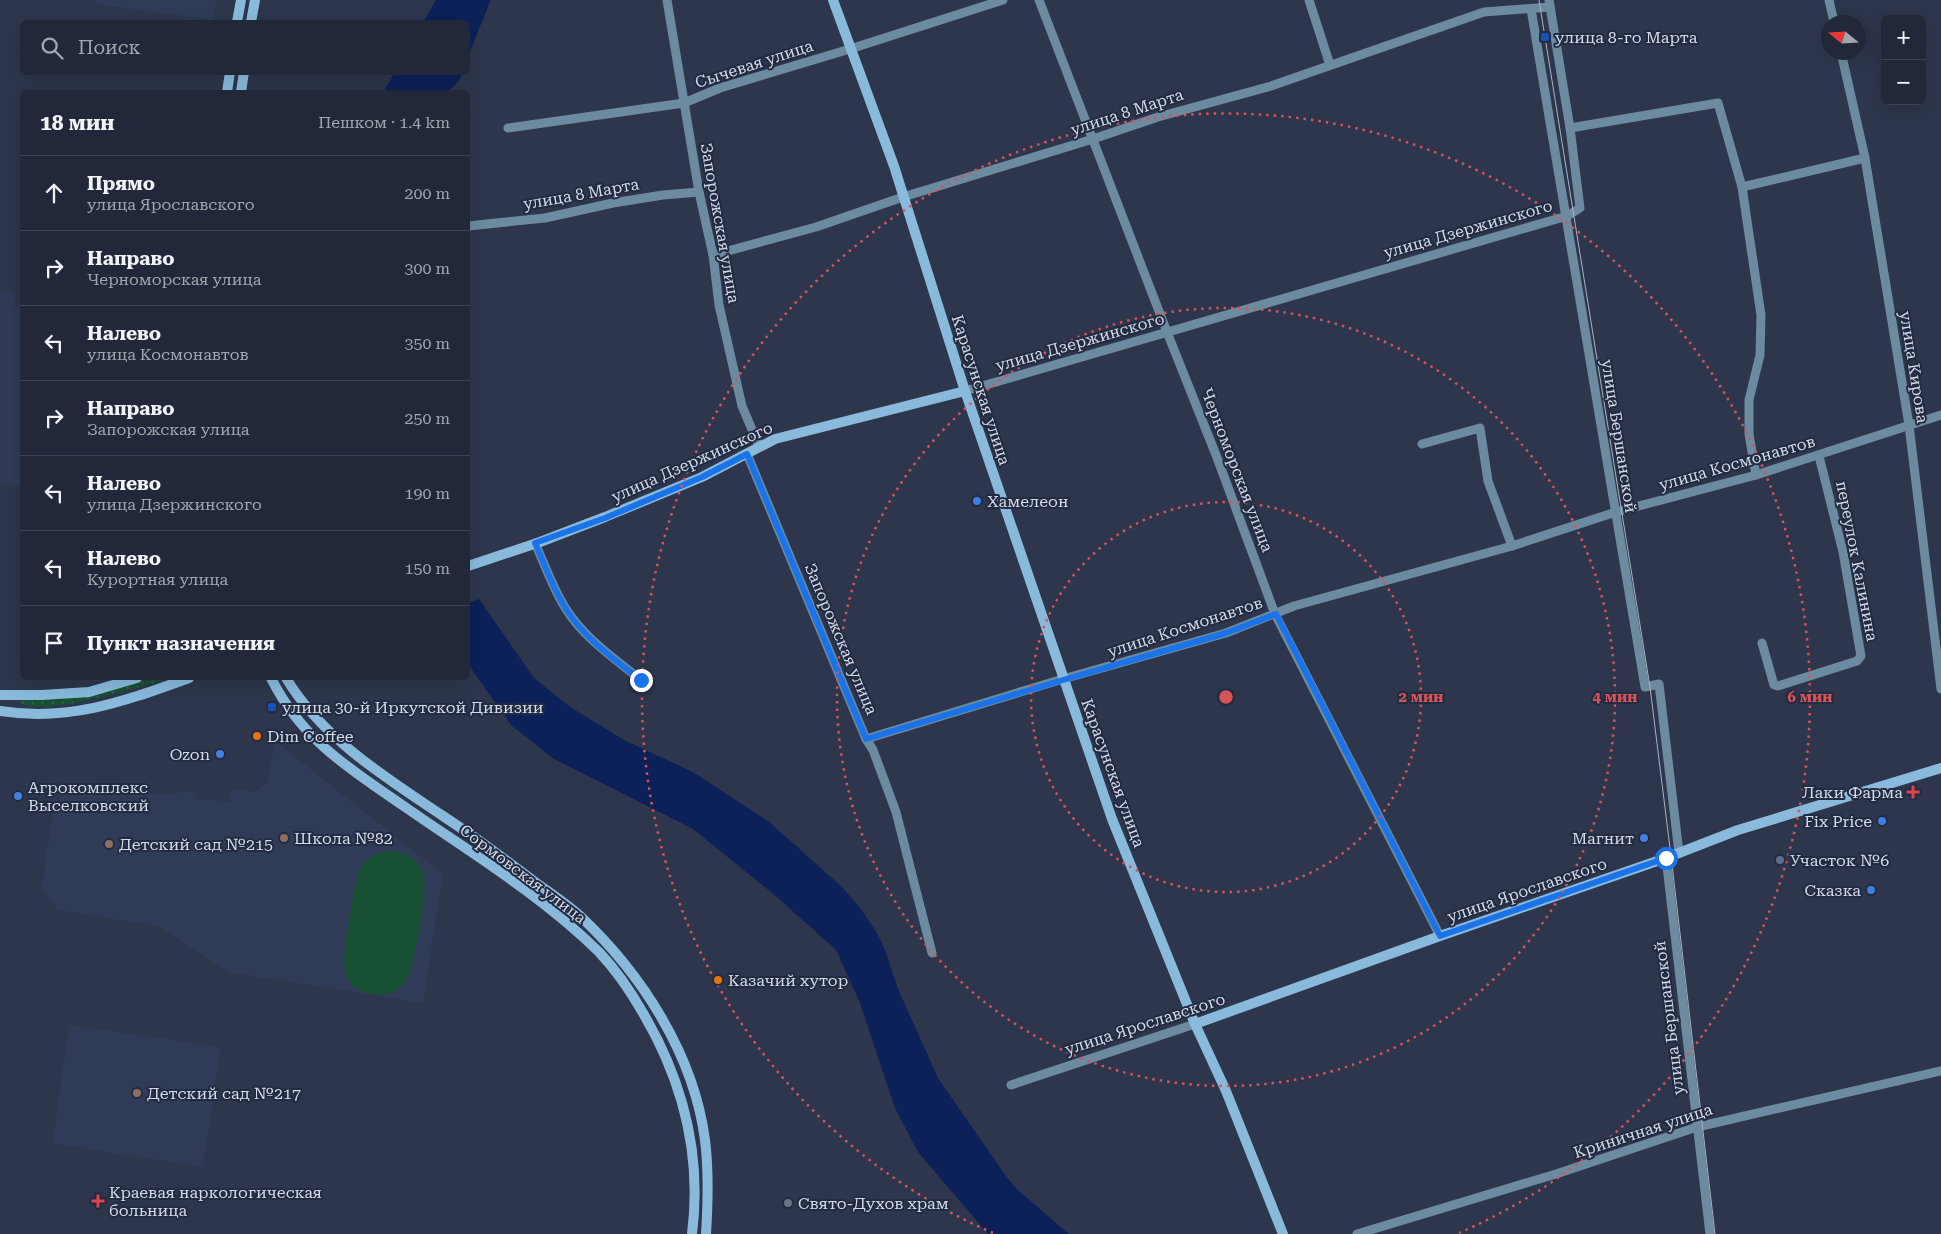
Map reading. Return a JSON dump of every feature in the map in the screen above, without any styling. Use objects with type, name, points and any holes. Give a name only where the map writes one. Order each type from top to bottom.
[{"type":"street","points":[[237,20],[240,0]]},
{"type":"street","points":[[251,20],[254,0]]},
{"type":"street","name":"Запорожская улица","points":[[667,0],[699,192],[713,255],[719,305],[742,406],[759,446]]},
{"type":"street","name":"Карасунская улица","points":[[833,0],[894,166],[965,392],[1112,818],[1195,1024],[1226,1091],[1283,1234]]},
{"type":"street","name":"Сычевая улица","points":[[508,128],[684,103],[720,88],[1003,0]]},
{"type":"street","name":"Черноморская улица","points":[[1040,0],[1276,614],[1440,936]]},
{"type":"street","points":[[1309,0],[1330,65]]},
{"type":"street","points":[[1829,0],[1832,15]]},
{"type":"street","points":[[1550,3],[1570,128],[1580,208],[1567,216]]},
{"type":"street","name":"улица 8 Марта","points":[[713,255],[816,227],[903,197],[1093,139],[1158,117],[1271,86],[1484,12],[1531,9],[1550,3]]},
{"type":"street","name":"улица Бершанской","points":[[1531,9],[1645,687],[1659,684],[1679,853]]},
{"type":"street","name":"улица Кирова","points":[[1843,60],[1865,158],[1909,425],[1941,690]]},
{"type":"street","points":[[227,90],[230,75]]},
{"type":"street","points":[[241,90],[244,75]]},
{"type":"street","points":[[1570,128],[1718,103],[1742,188],[1761,315],[1760,355],[1749,400],[1749,434],[1756,475]]},
{"type":"street","points":[[1742,188],[1865,158]]},
{"type":"street","name":"улица 8 Марта","points":[[470,226],[545,218],[613,203],[663,195],[699,192]]},
{"type":"street","name":"улица Дзержинского","points":[[470,565],[605,518],[702,477],[775,439],[965,392],[1567,216]]},
{"type":"street","name":"улица Космонавтов","points":[[866,739],[1226,633],[1294,606],[1512,546],[1616,512],[1756,475],[1941,415]]},
{"type":"street","points":[[1422,444],[1480,428],[1488,481],[1512,546]]},
{"type":"street","name":"Запорожская улица","points":[[747,454],[866,739],[873,750],[896,812],[932,953]]},
{"type":"street","name":"переулок Калинина","points":[[1762,643],[1774,685],[1778,686],[1857,661],[1860,656],[1843,552],[1819,456]]},
{"type":"street","points":[[535,543],[557,595],[567,611],[603,650],[641,680]]},
{"type":"street","points":[[130,680],[89,692],[1,695],[0,711],[41,715],[70,713],[95,708],[184,680]]},
{"type":"street","name":"Сормовская улица","points":[[272,680],[307,732],[332,756],[502,873],[574,929],[600,954],[631,992],[651,1027],[675,1078],[691,1134],[695,1169],[692,1234]]},
{"type":"street","name":"Сормовская улица","points":[[287,680],[307,707],[337,741],[399,786],[487,845],[583,919],[638,982],[661,1017],[687,1073],[698,1104],[705,1139],[708,1200],[706,1234]]},
{"type":"street","name":"улица Ярославского","points":[[1011,1084],[1195,1024],[1440,936],[1666,858],[1738,830],[1941,768]]},
{"type":"street","name":"улица Бершанской","points":[[1666,858],[1710,1234]]},
{"type":"street","points":[[574,929],[583,919]]},
{"type":"street","name":"Криничная улица","points":[[1357,1234],[1556,1174],[1697,1127],[1941,1071]]},
{"type":"shaded area","points":[[96,0],[216,0],[214,20],[95,4]]},
{"type":"shaded area","points":[[0,291],[15,293],[14,307],[20,308],[20,486],[0,483]]},
{"type":"shaded area","name":"Школа №82","points":[[275,741],[443,874],[423,1003],[228,972],[158,926],[57,910],[42,887],[54,801],[78,786],[176,795],[179,791],[196,792],[196,798],[229,802],[232,789],[253,792],[268,782]]},
{"type":"shaded area","name":"Детский сад №217","points":[[69,1025],[221,1047],[203,1167],[57,1144],[53,1140]]},
{"type":"green space","points":[[148,680],[163,680],[69,704],[30,706],[20,702],[22,700],[56,699],[89,695]]},
{"type":"green space","points":[[389,851],[405,854],[414,859],[423,872],[424,894],[416,947],[408,976],[404,983],[390,993],[373,994],[360,990],[352,984],[347,976],[344,966],[345,944],[358,873],[363,864],[370,858],[379,853]]},
{"type":"water","points":[[436,0],[491,0],[470,51],[470,20],[424,20]]},
{"type":"water","points":[[393,75],[461,75],[450,90],[384,90]]},
{"type":"water","points":[[479,599],[534,678],[570,707],[626,741],[693,772],[768,821],[842,887],[876,931],[885,950],[898,989],[938,1078],[1008,1179],[1019,1191],[1069,1234],[988,1234],[918,1152],[895,1108],[860,1003],[836,950],[777,897],[693,829],[554,759],[511,725],[470,667],[470,602]]},
{"type":"tram line","points":[[1539,0],[1650,687],[1715,1234]]},
{"type":"place","name":"улица 8-го Марта","points":[[1545,37]]},
{"type":"place","name":"Хамелеон","points":[[977,501]]},
{"type":"place","name":"улица 30-й Иркутской Дивизии","points":[[272,707]]},
{"type":"place","name":"Dim Coffee","points":[[257,736]]},
{"type":"place","name":"Ozon","points":[[220,754]]},
{"type":"place","name":"Лаки Фарма","points":[[1913,792]]},
{"type":"place","name":"Агрокомплекс Выселковский","points":[[18,796]]},
{"type":"place","name":"Fix Price","points":[[1882,821]]},
{"type":"place","name":"Школа №82","points":[[284,838]]},
{"type":"place","name":"Магнит","points":[[1644,838]]},
{"type":"place","name":"Детский сад №215","points":[[109,844]]},
{"type":"place","name":"Участок №6","points":[[1780,860]]},
{"type":"place","name":"Сказка","points":[[1871,890]]},
{"type":"place","name":"Казачий хутор","points":[[718,980]]},
{"type":"place","name":"Детский сад №217","points":[[137,1093]]},
{"type":"place","name":"Краевая наркологическая больница","points":[[98,1201]]},
{"type":"place","name":"Свято-Духов храм","points":[[788,1203]]},
{"type":"route","points":[[641,680],[603,650],[576,623],[557,595],[535,543],[605,518],[702,477],[747,454],[866,739],[1226,633],[1276,614],[1440,936],[1666,858]]}]
